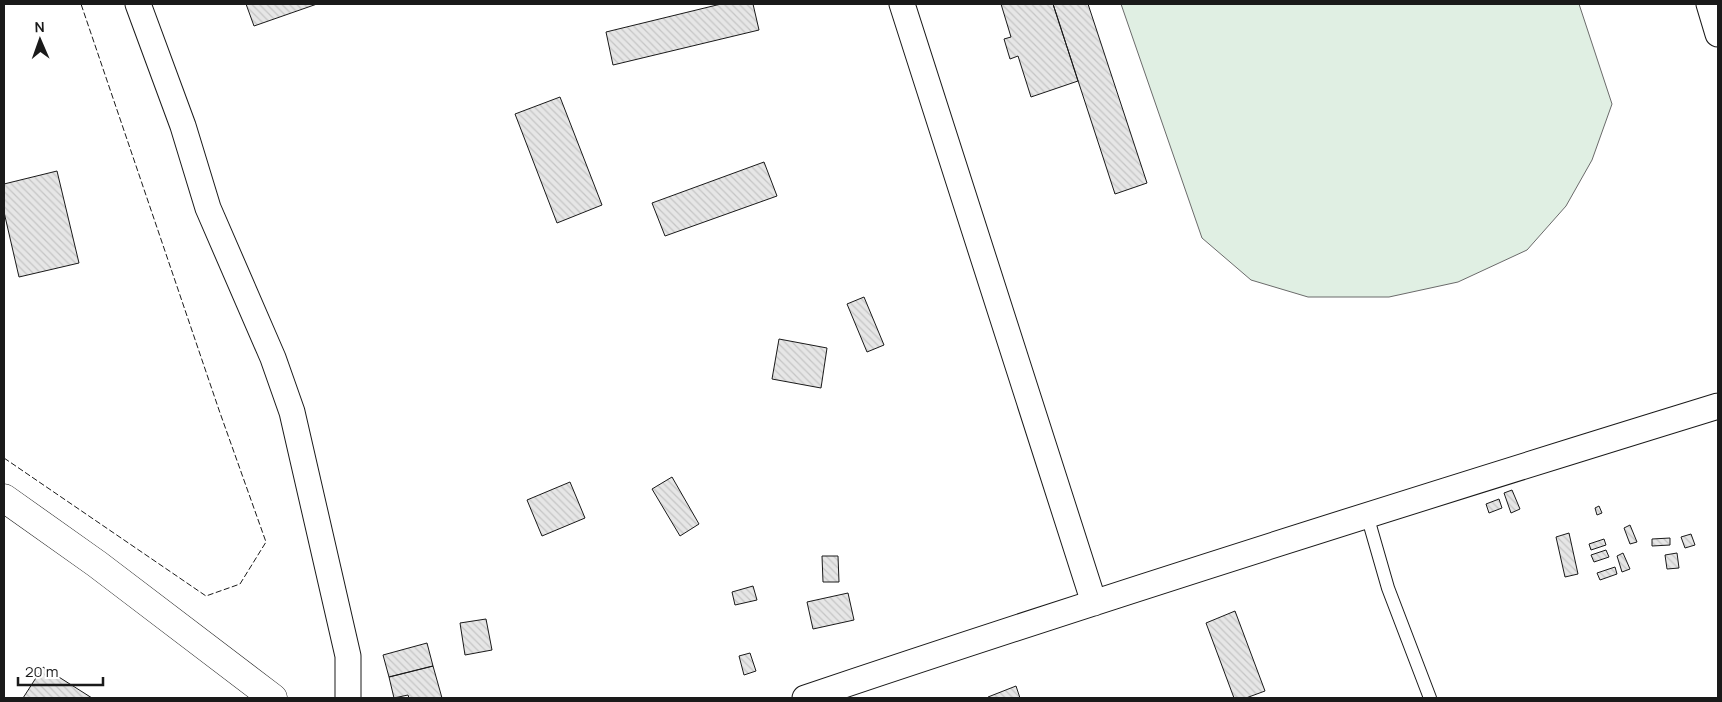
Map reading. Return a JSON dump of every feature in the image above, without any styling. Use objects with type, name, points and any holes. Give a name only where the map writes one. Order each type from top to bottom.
[{"type":"street","points":[[138,4],[182,126],[208,208],[273,358],[292,412],[348,656],[348,698]]},
{"type":"street","points":[[902,4],[1094,603]]},
{"type":"street","points":[[1709,4],[1718,34]]},
{"type":"street","points":[[805,698],[1367,515],[1718,406]]},
{"type":"street","points":[[4,498],[104,570],[273,698]]},
{"type":"lane","points":[[1367,515],[1388,588],[1430,698]]},
{"type":"green space","points":[[1121,4],[1579,4],[1612,104],[1592,160],[1566,206],[1527,250],[1458,282],[1389,297],[1308,297],[1251,280],[1202,238]]},
{"type":"building","points":[[246,4],[317,4],[254,26]]},
{"type":"building","points":[[721,4],[753,4],[759,30],[613,65],[606,32]]},
{"type":"building","points":[[1001,4],[1053,4],[1078,81],[1031,97],[1018,56],[1010,59],[1004,39],[1011,37]]},
{"type":"building","points":[[1053,4],[1088,4],[1147,183],[1115,194]]},
{"type":"building","points":[[560,97],[602,205],[557,223],[515,114]]},
{"type":"building","points":[[764,162],[777,196],[665,236],[652,203]]},
{"type":"building","points":[[57,171],[79,263],[19,277],[4,212],[4,184]]},
{"type":"building","points":[[864,297],[884,345],[867,352],[847,304]]},
{"type":"building","points":[[779,339],[827,348],[821,388],[772,379]]},
{"type":"building","points":[[672,477],[699,524],[680,536],[652,489]]},
{"type":"building","points":[[570,482],[585,518],[542,536],[527,500]]},
{"type":"building","points":[[1512,490],[1520,509],[1511,513],[1504,493]]},
{"type":"building","points":[[1499,499],[1502,508],[1489,513],[1486,504]]},
{"type":"building","points":[[1599,506],[1602,513],[1597,515],[1595,508]]},
{"type":"building","points":[[1630,525],[1637,542],[1630,544],[1624,528]]},
{"type":"building","points":[[1569,533],[1578,574],[1565,577],[1556,537]]},
{"type":"building","points":[[1691,534],[1695,545],[1685,548],[1681,537]]},
{"type":"building","points":[[1670,538],[1670,545],[1652,546],[1652,539]]},
{"type":"building","points":[[1604,539],[1606,545],[1591,550],[1589,544]]},
{"type":"building","points":[[1606,550],[1609,557],[1594,562],[1591,555]]},
{"type":"building","points":[[1623,553],[1630,569],[1622,572],[1617,556]]},
{"type":"building","points":[[1677,553],[1679,568],[1667,569],[1665,555]]},
{"type":"building","points":[[822,556],[838,556],[839,582],[823,582]]},
{"type":"building","points":[[1615,567],[1617,574],[1600,580],[1597,573]]},
{"type":"building","points":[[753,586],[757,600],[735,605],[732,592]]},
{"type":"building","points":[[848,593],[854,620],[813,629],[807,602]]},
{"type":"building","points":[[1235,611],[1265,691],[1246,698],[1234,698],[1206,623]]},
{"type":"building","points":[[486,619],[492,650],[465,655],[460,623]]},
{"type":"building","points":[[427,643],[433,666],[389,677],[383,655]]},
{"type":"building","points":[[750,653],[756,671],[744,675],[739,656]]},
{"type":"building","points":[[433,666],[442,698],[409,698],[408,695],[394,698],[389,677]]},
{"type":"building","points":[[43,667],[92,698],[23,698]]},
{"type":"building","points":[[1016,686],[1020,698],[988,698],[988,697]]},
{"type":"fence","points":[[4,458],[206,596],[240,584],[266,542],[219,410],[81,4]]}]
